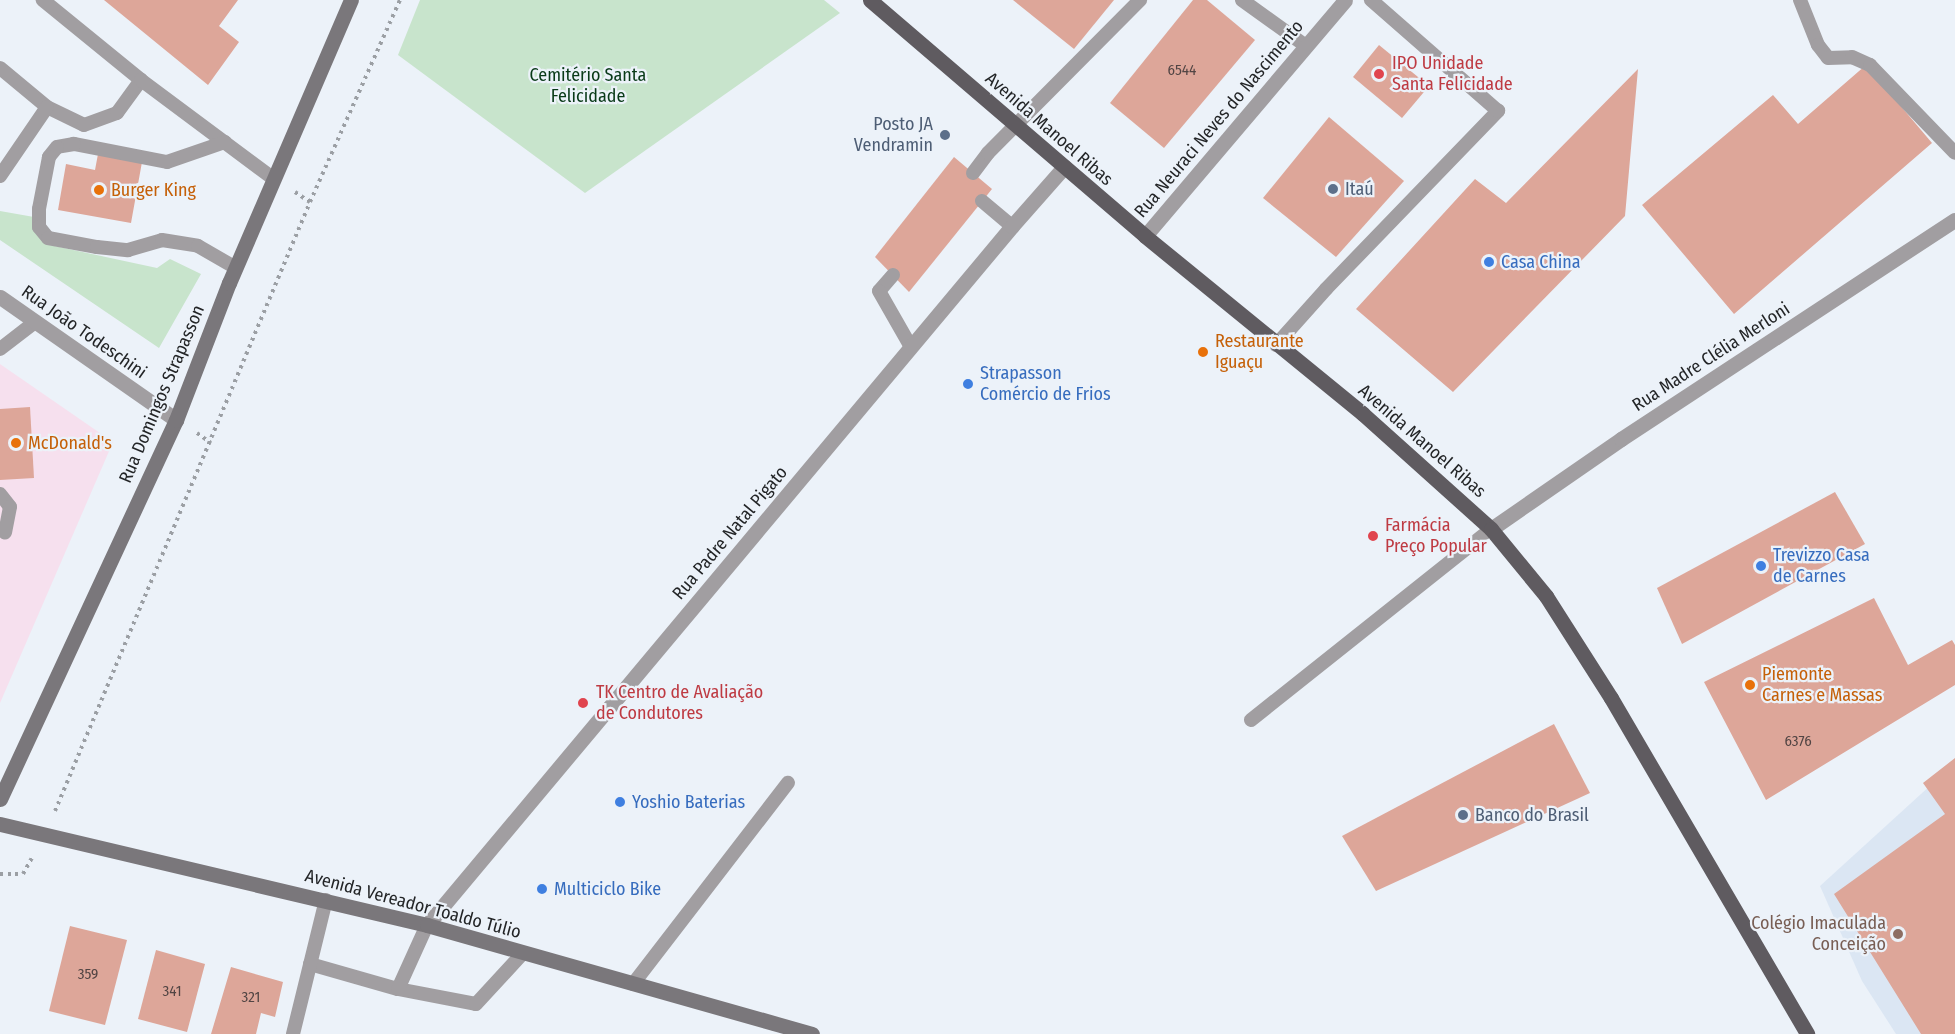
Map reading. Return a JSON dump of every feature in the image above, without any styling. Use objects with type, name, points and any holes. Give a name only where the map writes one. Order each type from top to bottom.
[{"type":"main road","name":"Rua Domingos Strapasson","points":[[0,799],[176,420],[236,268],[351,0]]},
{"type":"main road","name":"Avenida Manoel Ribas","points":[[870,0],[1145,236],[1363,414],[1491,529],[1546,596],[1611,698],[1807,1034]]},
{"type":"main road","name":"Avenida Vereador Toaldo Túlio","points":[[0,824],[428,925],[812,1034]]},
{"type":"street","name":"Rua Neuraci Neves do Nascimento","points":[[1145,236],[1345,0]]},
{"type":"street","name":"Rua Padre Natal Pigato","points":[[428,925],[1012,226],[1064,167]]},
{"type":"street","name":"Rua Madre Clélia Merloni","points":[[1491,529],[1621,439],[1955,220]]},
{"type":"street","name":"Rua João Todeschini","points":[[0,297],[176,420]]},
{"type":"lane","points":[[43,0],[141,80],[274,179]]},
{"type":"lane","points":[[973,173],[988,153],[1140,0]]},
{"type":"lane","points":[[1242,0],[1306,46]]},
{"type":"lane","points":[[1276,345],[1334,280],[1498,111],[1371,0]]},
{"type":"lane","points":[[1800,0],[1818,45],[1828,58],[1852,57],[1870,65],[1955,153]]},
{"type":"lane","points":[[0,68],[47,107],[84,125],[117,113],[141,80]]},
{"type":"lane","points":[[0,176],[47,107]]},
{"type":"lane","points":[[225,142],[167,162],[74,144],[57,147],[50,157],[39,209],[39,227],[48,238],[97,247],[128,250],[162,240],[198,246],[236,268]]},
{"type":"lane","points":[[982,201],[1012,226]]},
{"type":"lane","points":[[892,275],[879,291],[911,347]]},
{"type":"lane","points":[[0,349],[35,322]]},
{"type":"lane","points":[[0,494],[10,507],[5,532]]},
{"type":"lane","points":[[1251,720],[1491,529]]},
{"type":"lane","points":[[633,984],[788,783]]},
{"type":"lane","points":[[293,1034],[326,900]]},
{"type":"lane","points":[[398,989],[428,925]]},
{"type":"lane","points":[[310,964],[398,989],[476,1004],[522,953]]},
{"type":"path","points":[[0,874],[23,874],[45,834],[212,443],[310,202],[400,0]]},
{"type":"shaded area","points":[[0,364],[113,442],[0,703]]},
{"type":"shaded area","name":"Colégio Imaculada Conceição","points":[[1955,763],[1955,1034],[1896,1034],[1862,981],[1820,886]]},
{"type":"green space","name":"Cemitério Santa Felicidade","points":[[420,0],[824,0],[840,13],[585,193],[398,55]]},
{"type":"green space","points":[[0,211],[34,217],[50,245],[157,268],[170,259],[201,274],[159,348],[0,240]]},
{"type":"building","points":[[104,0],[238,0],[219,26],[239,42],[208,85]]},
{"type":"building","points":[[1013,0],[1114,0],[1074,49]]},
{"type":"building","points":[[1193,0],[1207,0],[1255,40],[1164,148],[1110,103]]},
{"type":"building","points":[[1379,45],[1429,86],[1402,118],[1353,77]]},
{"type":"building","points":[[1866,65],[1932,143],[1734,314],[1642,205],[1773,95],[1798,124]]},
{"type":"building","name":"Casa China","points":[[1638,69],[1625,216],[1453,392],[1356,309],[1475,179],[1506,203]]},
{"type":"building","name":"Itaú","points":[[1329,117],[1404,181],[1336,257],[1263,198]]},
{"type":"building","name":"Burger King","points":[[98,154],[142,162],[131,223],[58,210],[66,164],[95,170]]},
{"type":"building","points":[[954,157],[992,189],[909,292],[875,257]]},
{"type":"building","name":"McDonald's","points":[[30,407],[34,478],[0,480],[0,409]]},
{"type":"building","name":"Trevizzo Casa de Carnes","points":[[1835,492],[1865,544],[1682,644],[1657,588]]},
{"type":"building","points":[[1874,598],[1908,665],[1952,640],[1955,645],[1955,685],[1766,800],[1704,682]]},
{"type":"building","name":"Banco do Brasil","points":[[1554,724],[1590,793],[1376,891],[1342,836]]},
{"type":"building","name":"Colégio Imaculada Conceição","points":[[1955,758],[1955,1034],[1921,1034],[1834,894],[1945,814],[1923,783]]},
{"type":"building","points":[[70,926],[127,940],[105,1025],[49,1011]]},
{"type":"building","points":[[156,950],[205,964],[187,1032],[138,1019]]},
{"type":"building","points":[[231,967],[283,982],[275,1017],[261,1013],[256,1034],[211,1034]]},
{"type":"place","name":"IPO Unidade Santa Felicidade","points":[[1379,74]]},
{"type":"place","name":"Posto JA Vendramin","points":[[945,135]]},
{"type":"place","name":"Itaú","points":[[1333,189]]},
{"type":"place","name":"Burger King","points":[[99,190]]},
{"type":"place","name":"Casa China","points":[[1489,262]]},
{"type":"place","name":"Restaurante Iguaçu","points":[[1203,352]]},
{"type":"place","name":"Strapasson Comércio de Frios","points":[[968,384]]},
{"type":"place","name":"McDonald's","points":[[16,443]]},
{"type":"place","name":"Farmácia Preço Popular","points":[[1373,536]]},
{"type":"place","name":"Trevizzo Casa de Carnes","points":[[1761,566]]},
{"type":"place","name":"Piemonte Carnes e Massas","points":[[1750,685]]},
{"type":"place","name":"TK Centro de Avaliação de Condutores","points":[[583,703]]},
{"type":"place","name":"Yoshio Baterias","points":[[620,802]]},
{"type":"place","name":"Banco do Brasil","points":[[1463,815]]},
{"type":"place","name":"Multiciclo Bike","points":[[542,889]]},
{"type":"place","name":"Colégio Imaculada Conceição","points":[[1898,934]]}]
